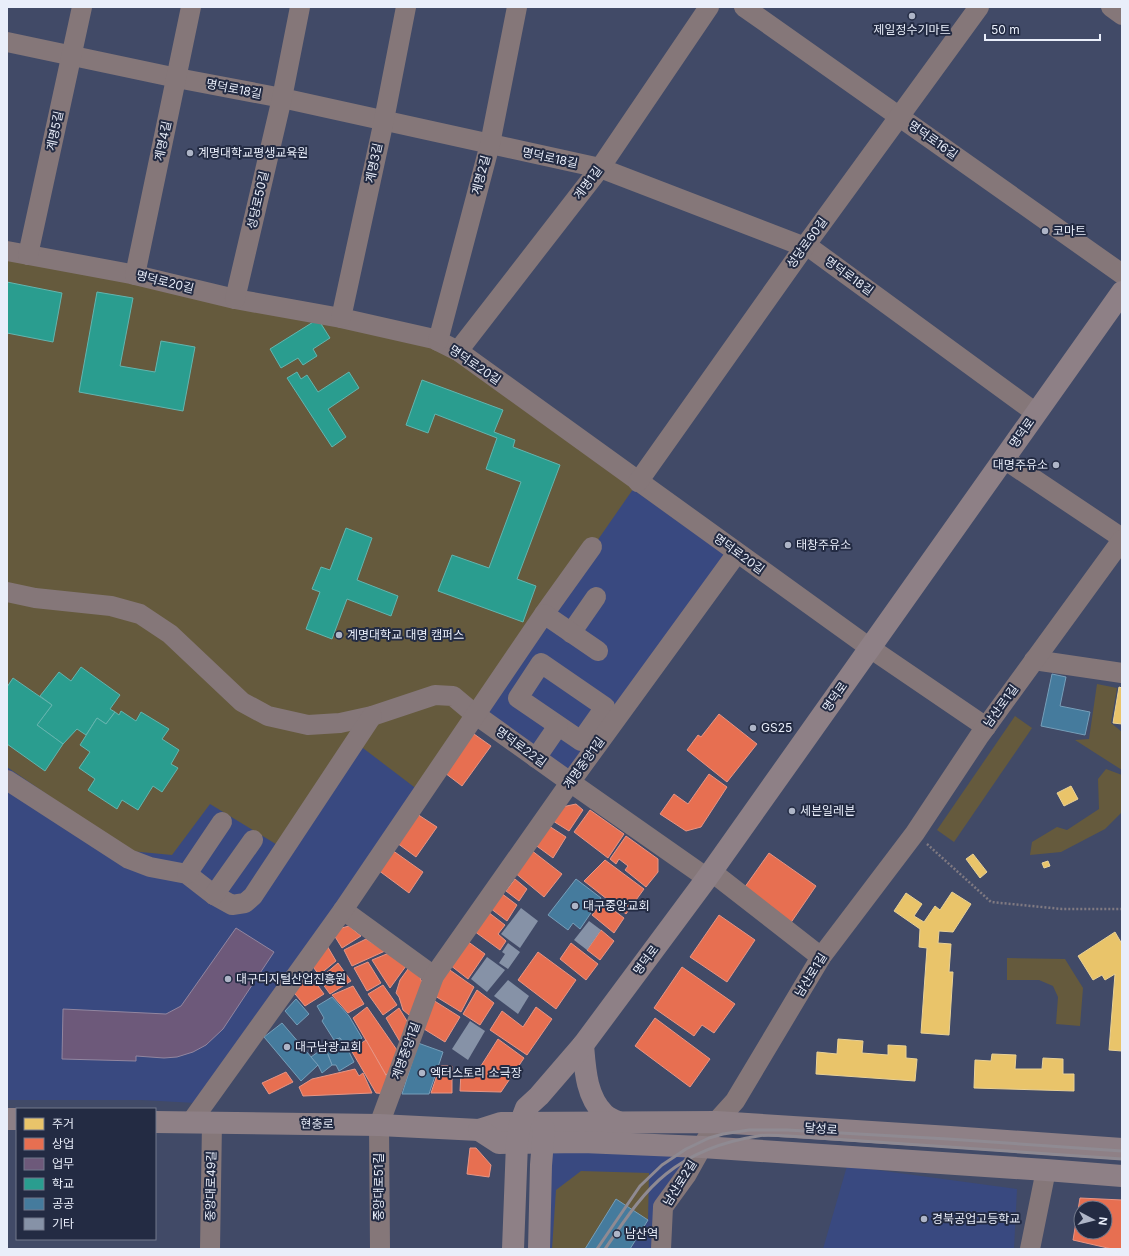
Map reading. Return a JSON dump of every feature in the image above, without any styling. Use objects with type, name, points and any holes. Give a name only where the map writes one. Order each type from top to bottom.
[{"type":"main road","name":"명덕로","points":[[513,1249],[518,1133],[526,1108],[539,1096],[583,1045],[709,875],[1122,292]]},
{"type":"main road","points":[[583,1045],[586,1077],[591,1093],[605,1115],[618,1122]]},
{"type":"main road","points":[[539,1096],[547,1110],[544,1133],[539,1249]]},
{"type":"main road","name":"현충로","points":[[156,1122],[379,1125],[480,1130],[499,1143],[518,1133],[544,1133]]},
{"type":"main road","name":"달성로","points":[[544,1133],[618,1122],[716,1122],[1122,1149]]},
{"type":"main road","points":[[544,1133],[583,1142],[702,1147],[1122,1176]]},
{"type":"street","name":"계명5길","points":[[28,255],[82,7]]},
{"type":"street","name":"계명4길","points":[[134,275],[191,7]]},
{"type":"street","name":"성당로50길","points":[[235,299],[282,98],[300,7]]},
{"type":"street","name":"계명3길","points":[[341,318],[384,120],[406,7]]},
{"type":"street","name":"계명2길","points":[[438,341],[490,144],[517,7]]},
{"type":"street","name":"계명1길","points":[[458,351],[600,168],[709,7]]},
{"type":"street","name":"명덕로16길","points":[[744,7],[1122,274]]},
{"type":"street","name":"성당로60길","points":[[638,482],[805,246],[979,7]]},
{"type":"street","name":"명덕로18길","points":[[7,42],[177,78],[282,98],[600,168],[813,250],[1036,413]]},
{"type":"street","name":"명덕로20길","points":[[7,251],[134,275],[235,299],[341,318],[434,339],[458,351],[870,648],[986,727]]},
{"type":"street","points":[[1004,458],[1122,539]]},
{"type":"street","name":"남산로1길","points":[[716,1122],[735,1101],[821,957],[915,833],[986,727],[1122,539]]},
{"type":"street","points":[[202,1123],[474,713],[592,547]]},
{"type":"street","name":"계명중앙1길","points":[[379,1125],[434,976],[570,782],[737,553]]},
{"type":"street","name":"명덕로22길","points":[[7,592],[35,598],[111,606],[140,614],[170,634],[242,702],[268,716],[308,725],[340,723],[372,716],[435,695],[453,696],[536,758],[709,875],[821,957]]},
{"type":"street","points":[[571,633],[596,597]]},
{"type":"street","points":[[544,614],[598,651]]},
{"type":"street","points":[[1034,660],[1122,673]]},
{"type":"street","points":[[7,780],[129,859],[150,867],[187,874],[214,895],[232,905],[245,903],[253,896],[372,716]]},
{"type":"street","points":[[536,758],[558,726]]},
{"type":"street","points":[[187,874],[222,822]]},
{"type":"street","points":[[214,895],[253,840]]},
{"type":"street","points":[[343,910],[434,976]]},
{"type":"street","name":"남산로2길","points":[[661,1249],[663,1206],[687,1174],[716,1122]]},
{"type":"street","name":"중앙대로49길","points":[[202,1123],[210,1249]]},
{"type":"street","name":"중앙대로51길","points":[[379,1125],[380,1249]]},
{"type":"street","points":[[1030,1249],[1046,1170]]},
{"type":"path","points":[[915,833],[990,902],[1062,909],[1122,909]]},
{"type":"shaded area","name":"계명대학교 대명 캠퍼스","points":[[7,251],[438,341],[638,482],[422,793],[355,742],[284,849],[210,804],[172,855],[130,851],[7,767]]},
{"type":"shaded area","name":"계명대학교 대명 캠퍼스","points":[[7,258],[429,346],[723,553],[723,560],[570,775],[477,710],[304,953],[249,1024],[212,1085],[196,1103],[141,1100],[7,1100]]},
{"type":"shaded area","points":[[1097,684],[1117,688],[1111,723],[1122,732],[1122,770],[1075,740],[1089,739]]},
{"type":"shaded area","points":[[1015,716],[1032,728],[954,842],[937,830]]},
{"type":"shaded area","points":[[1106,769],[1122,775],[1122,812],[1105,829],[1061,852],[1030,855],[1032,842],[1057,827],[1067,830],[1099,809],[1098,779]]},
{"type":"shaded area","points":[[1007,958],[1065,959],[1083,988],[1080,1026],[1056,1024],[1058,997],[1053,986],[1039,980],[1007,980]]},
{"type":"shaded area","points":[[543,1143],[706,1143],[663,1206],[661,1249],[539,1249]]},
{"type":"shaded area","name":"경북공업고등학교","points":[[847,1166],[1017,1189],[1014,1249],[823,1249]]},
{"type":"shaded area","points":[[581,1171],[649,1173],[648,1220],[630,1249],[552,1249],[556,1190]]},
{"type":"building: 주거","points":[[1119,687],[1122,688],[1122,724],[1113,723]]},
{"type":"building: 주거","points":[[1071,786],[1078,799],[1064,806],[1057,793]]},
{"type":"building: 주거","points":[[973,854],[987,872],[980,878],[966,859]]},
{"type":"building: 주거","points":[[1048,861],[1050,866],[1044,868],[1042,863]]},
{"type":"building: 주거","points":[[952,892],[971,904],[953,932],[939,931],[938,943],[951,944],[949,972],[953,972],[949,1035],[921,1033],[927,948],[919,947],[920,929],[894,911],[906,893],[922,904],[914,916],[924,922],[935,906],[940,910]]},
{"type":"building: 주거","points":[[1115,932],[1122,944],[1122,1051],[1109,1050],[1115,974],[1105,980],[1102,975],[1093,980],[1078,956]]},
{"type":"building: 주거","points":[[838,1039],[863,1041],[862,1053],[888,1055],[888,1045],[906,1046],[906,1058],[917,1059],[915,1081],[816,1074],[817,1052],[837,1054]]},
{"type":"building: 주거","points":[[992,1054],[1016,1055],[1015,1069],[1042,1069],[1043,1058],[1063,1059],[1063,1074],[1074,1074],[1074,1091],[974,1088],[975,1060],[991,1061]]},
{"type":"building: 상업","points":[[719,714],[757,744],[727,782],[687,750],[698,735],[701,737]]},
{"type":"building: 상업","points":[[474,734],[491,746],[462,786],[445,773]]},
{"type":"building: 상업","points":[[709,774],[727,787],[701,827],[686,831],[660,814],[674,794],[688,804]]},
{"type":"building: 상업","points":[[576,804],[583,810],[569,831],[553,821],[562,807]]},
{"type":"building: 상업","points":[[590,810],[624,834],[608,858],[574,832]]},
{"type":"building: 상업","points":[[417,814],[437,827],[416,857],[397,843]]},
{"type":"building: 상업","points":[[549,826],[566,837],[553,858],[534,844]]},
{"type":"building: 상업","points":[[626,836],[658,859],[658,872],[646,887],[625,870],[628,866],[619,859],[616,864],[610,859]]},
{"type":"building: 상업","points":[[392,850],[423,872],[409,893],[378,870]]},
{"type":"building: 상업","points":[[531,850],[562,874],[544,897],[514,872]]},
{"type":"building: 상업","points":[[769,853],[816,886],[790,924],[742,891]]},
{"type":"building: 상업","points":[[605,860],[644,889],[626,914],[584,881]]},
{"type":"building: 상업","points":[[515,879],[527,889],[519,901],[506,891]]},
{"type":"building: 상업","points":[[501,893],[517,905],[507,921],[490,908]]},
{"type":"building: 상업","points":[[603,902],[624,918],[614,933],[592,915]]},
{"type":"building: 상업","points":[[488,912],[505,925],[498,934],[506,941],[500,950],[474,931]]},
{"type":"building: 상업","points":[[719,915],[755,940],[727,982],[690,957]]},
{"type":"building: 상업","points":[[349,926],[361,936],[342,948],[334,935],[338,929]]},
{"type":"building: 상업","points":[[601,930],[614,941],[600,960],[587,950]]},
{"type":"building: 상업","points":[[366,939],[385,951],[352,966],[344,950]]},
{"type":"building: 상업","points":[[467,941],[485,954],[468,979],[450,965]]},
{"type":"building: 상업","points":[[571,943],[598,964],[586,980],[560,959]]},
{"type":"building: 상업","points":[[326,944],[336,961],[319,975],[311,964]]},
{"type":"building: 상업","points":[[538,952],[576,980],[556,1009],[518,980]]},
{"type":"building: 상업","points":[[389,953],[406,966],[390,988],[372,960]]},
{"type":"building: 상업","points":[[368,962],[381,983],[367,991],[354,968]]},
{"type":"building: 상업","points":[[338,963],[351,981],[330,994],[319,979]]},
{"type":"building: 상업","points":[[682,967],[735,1004],[714,1033],[702,1025],[694,1036],[654,1008]]},
{"type":"building: 상업","points":[[447,968],[474,987],[461,1012],[435,996]]},
{"type":"building: 상업","points":[[408,969],[419,975],[424,987],[413,1014],[409,1015],[403,1010],[399,997],[396,993],[400,980]]},
{"type":"building: 상업","points":[[307,971],[324,994],[305,1006],[291,989]]},
{"type":"building: 상업","points":[[383,985],[397,1005],[383,1015],[368,994]]},
{"type":"building: 상업","points":[[353,986],[364,1004],[348,1013],[332,995]]},
{"type":"building: 상업","points":[[477,990],[494,1003],[480,1025],[463,1014]]},
{"type":"building: 상업","points":[[433,1000],[460,1017],[445,1042],[424,1029]]},
{"type":"building: 상업","points":[[367,1007],[399,1053],[391,1071],[386,1075],[353,1018]]},
{"type":"building: 상업","points":[[536,1007],[552,1019],[527,1055],[490,1030],[502,1011],[523,1027]]},
{"type":"building: 상업","points":[[399,1008],[410,1026],[403,1047],[386,1018]]},
{"type":"building: 상업","points":[[655,1018],[710,1059],[690,1087],[635,1046]]},
{"type":"building: 상업","points":[[498,1039],[524,1058],[501,1092],[460,1091],[461,1072],[479,1069]]},
{"type":"building: 상업","points":[[366,1040],[391,1084],[388,1094],[376,1093],[351,1050]]},
{"type":"building: 상업","points":[[440,1066],[452,1066],[452,1093],[431,1093]]},
{"type":"building: 상업","points":[[355,1069],[359,1076],[363,1073],[372,1093],[303,1096],[299,1087],[312,1079]]},
{"type":"building: 상업","points":[[286,1072],[293,1082],[269,1094],[262,1083]]},
{"type":"building: 상업","points":[[470,1148],[476,1148],[491,1165],[489,1177],[467,1174]]},
{"type":"building: 상업","points":[[1080,1198],[1122,1200],[1122,1249],[1112,1249],[1073,1240],[1113,1240],[1113,1200],[1080,1200]]},
{"type":"building: 업무","name":"대구디지털산업진흥원","points":[[236,928],[274,952],[223,1029],[206,1045],[193,1052],[177,1057],[164,1058],[136,1056],[136,1061],[62,1059],[63,1009],[166,1014],[181,1006]]},
{"type":"building: 학교","points":[[7,282],[62,293],[53,342],[7,333]]},
{"type":"building: 학교","points":[[97,292],[133,298],[120,366],[155,372],[161,341],[195,347],[183,411],[79,392]]},
{"type":"building: 학교","points":[[318,319],[330,338],[313,349],[317,356],[303,365],[298,358],[281,368],[270,349]]},
{"type":"building: 학교","points":[[297,372],[301,379],[307,375],[318,392],[349,372],[359,388],[328,409],[346,437],[332,447],[287,378]]},
{"type":"building: 학교","points":[[422,380],[503,410],[494,432],[515,440],[513,447],[560,465],[517,579],[536,586],[523,622],[438,591],[452,555],[489,568],[521,482],[486,469],[497,438],[435,414],[428,433],[406,425]]},
{"type":"building: 학교","points":[[346,528],[372,538],[357,580],[398,596],[391,616],[347,599],[332,639],[306,629],[320,592],[312,589],[321,567],[330,570]]},
{"type":"building: 학교","points":[[81,667],[120,695],[110,709],[115,712],[106,724],[97,718],[86,735],[77,729],[63,744],[37,725],[52,705],[40,696],[59,672],[71,681]]},
{"type":"building: 학교","points":[[13,678],[52,705],[37,725],[63,744],[45,771],[7,744],[7,687]]},
{"type":"building: 학교","points":[[121,711],[136,721],[141,712],[169,729],[162,739],[179,750],[171,764],[178,768],[162,792],[153,786],[138,810],[122,800],[117,809],[88,790],[95,779],[79,768],[90,752],[80,745],[97,718],[106,724],[115,712],[119,715]]},
{"type":"building: 공공","points":[[1052,674],[1066,677],[1060,706],[1090,712],[1085,735],[1041,726]]},
{"type":"building: 공공","name":"대구중앙교회","points":[[576,879],[601,898],[580,929],[573,923],[568,930],[548,915]]},
{"type":"building: 공공","points":[[332,997],[349,1016],[362,1038],[348,1050],[340,1038],[334,1040],[322,1021],[324,1018],[317,1006]]},
{"type":"building: 공공","points":[[296,999],[309,1014],[297,1025],[285,1011]]},
{"type":"building: 공공","name":"대구남광교회","points":[[282,1023],[318,1065],[301,1081],[264,1037]]},
{"type":"building: 공공","points":[[340,1038],[354,1062],[339,1071],[336,1065],[332,1065],[325,1047],[333,1043],[334,1040]]},
{"type":"building: 공공","name":"엑터스토리 소극장","points":[[418,1043],[443,1052],[429,1094],[402,1094]]},
{"type":"building: 공공","points":[[325,1047],[332,1065],[322,1073],[318,1065],[311,1057]]},
{"type":"building: 공공","name":"남산역","points":[[616,1199],[648,1220],[630,1249],[585,1249]]},
{"type":"building: 기타","points":[[521,908],[538,921],[520,948],[501,934]]},
{"type":"building: 기타","points":[[589,921],[601,930],[587,950],[574,940]]},
{"type":"building: 기타","points":[[508,943],[520,952],[508,969],[499,963],[505,954],[502,952]]},
{"type":"building: 기타","points":[[487,957],[505,970],[487,992],[471,979]]},
{"type":"building: 기타","points":[[508,980],[529,996],[518,1014],[494,996]]},
{"type":"building: 기타","points":[[470,1021],[485,1031],[468,1060],[452,1049]]},
{"type":"railway","points":[[597,1249],[640,1186],[662,1165],[686,1149],[709,1138],[723,1134],[749,1130],[787,1130],[1122,1151]]},
{"type":"railway","points":[[605,1249],[648,1190],[666,1174],[698,1154],[746,1138],[770,1135],[789,1136],[1122,1159]]},
{"type":"place","name":"제일정수기마트","points":[[912,16]]},
{"type":"place","name":"계명대학교평생교육원","points":[[190,153]]},
{"type":"place","name":"코마트","points":[[1045,231]]},
{"type":"place","name":"대명주유소","points":[[1056,465]]},
{"type":"place","name":"태창주유소","points":[[788,545]]},
{"type":"place","name":"계명대학교 대명 캠퍼스","points":[[339,635]]},
{"type":"place","name":"GS25","points":[[753,728]]},
{"type":"place","name":"세븐일레븐","points":[[792,811]]},
{"type":"place","name":"대구중앙교회","points":[[575,906]]},
{"type":"place","name":"대구디지털산업진흥원","points":[[228,979]]},
{"type":"place","name":"대구남광교회","points":[[287,1047]]},
{"type":"place","name":"엑터스토리 소극장","points":[[422,1073]]},
{"type":"place","name":"경북공업고등학교","points":[[924,1219]]},
{"type":"place","name":"남산역","points":[[617,1234]]}]
